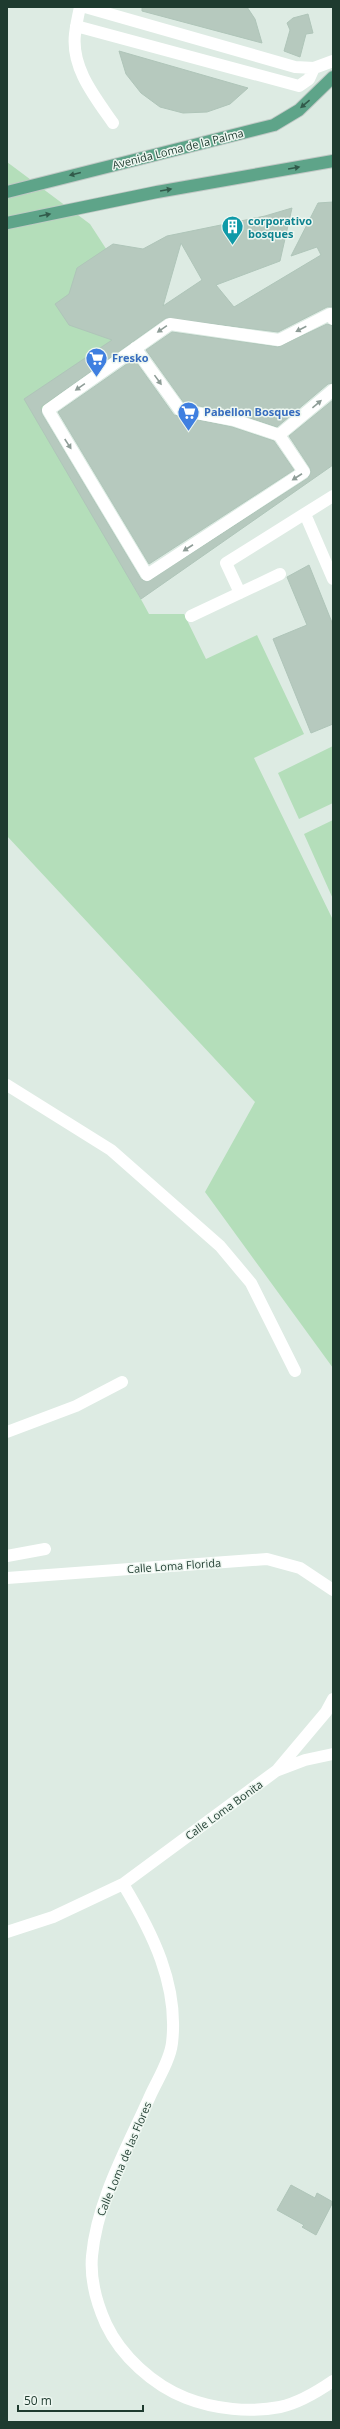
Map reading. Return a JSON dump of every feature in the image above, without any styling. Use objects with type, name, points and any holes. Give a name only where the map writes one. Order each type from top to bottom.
[{"type":"main road","name":"Avenida Loma de la Palma","points":[[7,192],[274,125],[298,110],[333,77]]},
{"type":"main road","points":[[7,223],[127,197],[333,161]]},
{"type":"street","points":[[80,7],[74,35],[78,66],[94,96],[113,123]]},
{"type":"street","points":[[85,7],[295,67],[314,68],[333,61]]},
{"type":"street","points":[[76,26],[299,86],[309,79],[314,68]]},
{"type":"street","points":[[135,348],[180,410],[234,420],[279,435],[304,472],[147,575],[48,410],[135,348],[170,324],[280,340],[332,312]]},
{"type":"street","points":[[279,435],[333,390]]},
{"type":"street","points":[[240,593],[226,563],[333,496]]},
{"type":"street","points":[[305,514],[333,579]]},
{"type":"street","points":[[191,616],[280,574]]},
{"type":"street","points":[[7,1084],[111,1150],[220,1246],[251,1282],[295,1371]]},
{"type":"street","points":[[7,1432],[76,1406],[122,1382]]},
{"type":"street","points":[[7,1556],[45,1549]]},
{"type":"street","name":"Calle Loma Florida","points":[[7,1578],[267,1559],[300,1568],[333,1590]]},
{"type":"street","points":[[276,1771],[326,1712],[333,1699]]},
{"type":"street","name":"Calle Loma Bonita","points":[[7,1932],[53,1917],[123,1884],[276,1771],[304,1760],[333,1754]]},
{"type":"street","name":"Calle Loma de las Flores","points":[[123,1884],[149,1928],[165,1970],[174,2014],[172,2045],[99,2214],[91,2258],[97,2304],[114,2341],[143,2371],[171,2392],[206,2406],[248,2409],[281,2407],[314,2394],[333,2382]]},
{"type":"green space","points":[[7,162],[90,224],[149,315],[39,412],[149,614],[184,614],[206,659],[257,635],[304,734],[254,758],[333,920],[333,1368],[205,1192],[255,1102],[7,836]]},
{"type":"green space","points":[[333,746],[333,803],[299,819],[278,773]]},
{"type":"green space","points":[[333,820],[333,899],[304,834]]},
{"type":"building","points":[[142,7],[247,7],[255,19],[262,43],[142,11]]},
{"type":"building","points":[[308,14],[313,33],[306,34],[300,57],[284,51],[290,30],[287,23],[293,18]]},
{"type":"building","points":[[119,51],[248,88],[230,104],[207,112],[183,113],[160,107],[141,93],[126,74]]},
{"type":"building","points":[[333,202],[333,307],[327,307],[278,332],[166,318],[41,407],[42,414],[141,579],[147,582],[308,478],[311,472],[310,468],[289,436],[333,400],[333,465],[141,599],[24,399],[112,340],[69,325],[55,304],[69,294],[77,268],[113,244],[143,249],[167,236],[265,216],[292,208],[280,261],[216,285],[234,307],[321,255],[317,247],[291,256],[318,203]],"holes":[[[181,243],[202,280],[163,306]]]},
{"type":"building","points":[[327,324],[333,326],[333,383],[328,384],[277,427],[235,413],[184,403],[146,350],[172,332],[278,347]]},
{"type":"building","points":[[134,359],[174,415],[232,427],[274,441],[294,470],[149,564],[58,412]]},
{"type":"building","points":[[309,565],[333,625],[333,724],[311,733],[273,639],[307,625],[287,577]]},
{"type":"building","points":[[291,2185],[315,2198],[317,2193],[333,2202],[316,2235],[302,2227],[304,2225],[277,2210]]},
{"type":"place","name":"corporativo bosques","points":[[233,246]]},
{"type":"place","name":"Fresko","points":[[97,378]]},
{"type":"place","name":"Pabellon Bosques","points":[[188,432]]}]
